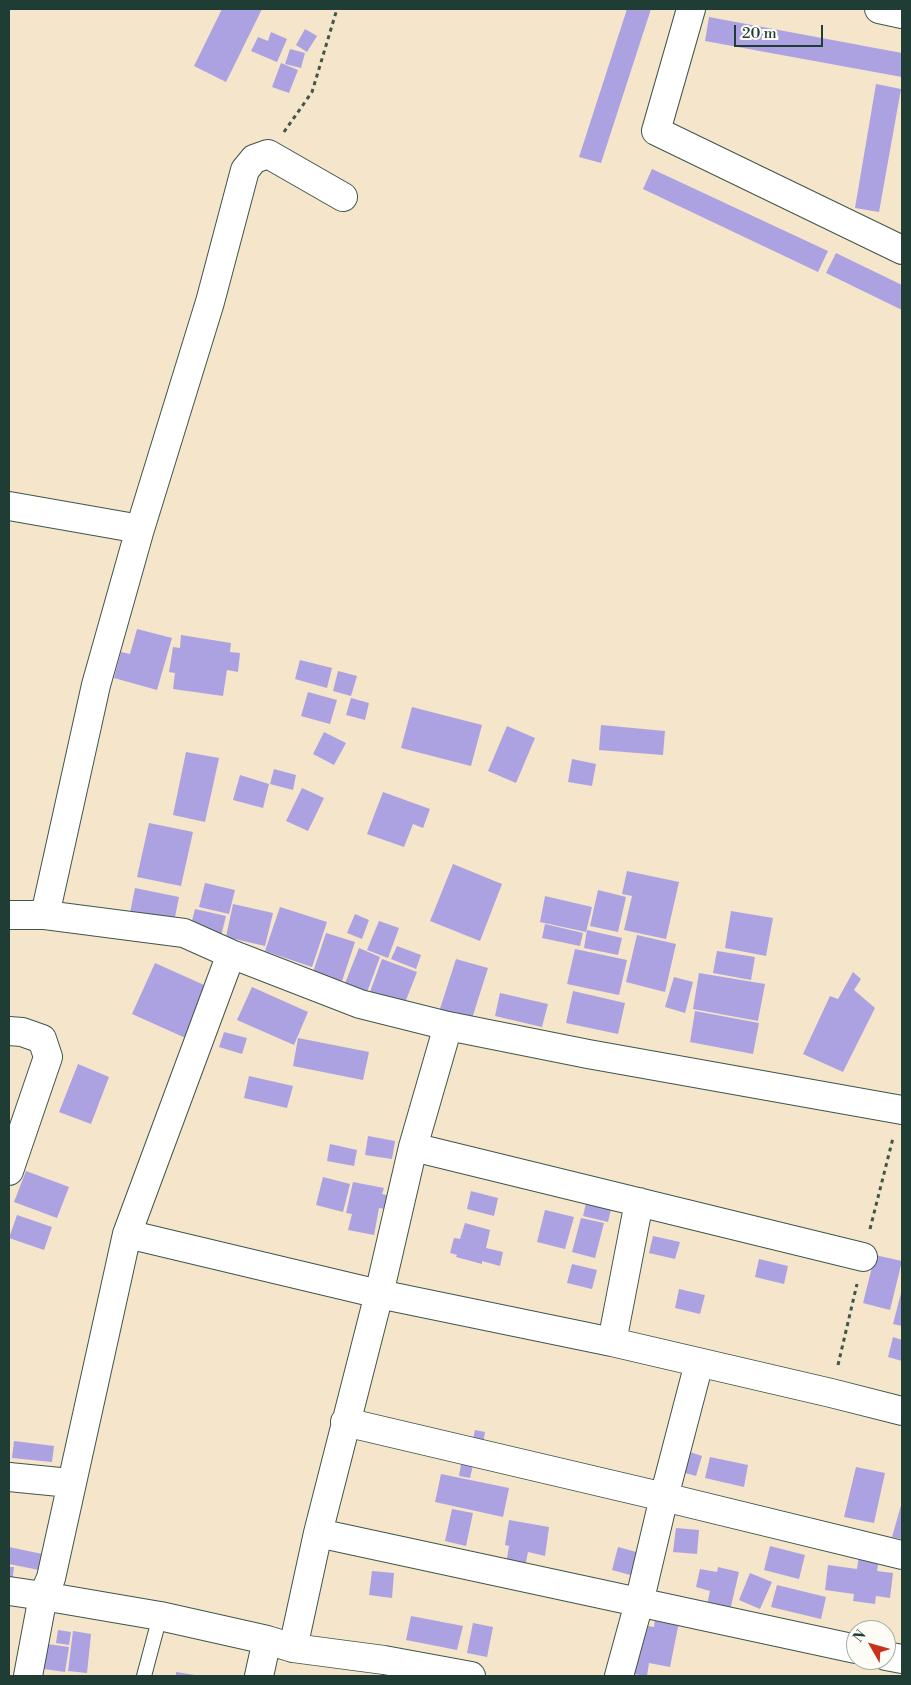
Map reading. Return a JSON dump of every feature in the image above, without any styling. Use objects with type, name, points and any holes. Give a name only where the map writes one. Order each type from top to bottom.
[{"type":"street","points":[[691,9],[656,131],[902,250]]},
{"type":"street","points":[[879,9],[902,14]]},
{"type":"street","points":[[45,915],[96,685],[140,528],[210,302],[246,170],[254,159],[268,154],[344,197]]},
{"type":"street","points":[[9,506],[140,528]]},
{"type":"street","points":[[9,915],[45,915],[184,933],[231,954],[360,1004],[448,1026],[588,1054],[901,1110]]},
{"type":"street","points":[[28,1676],[44,1596],[51,1578],[70,1484],[127,1234],[231,954]]},
{"type":"street","points":[[293,1648],[318,1533],[379,1294],[413,1147],[448,1026]]},
{"type":"street","points":[[9,1031],[22,1032],[42,1039],[48,1057],[11,1157]]},
{"type":"street","points":[[413,1147],[863,1256]]},
{"type":"street","points":[[612,1342],[639,1202]]},
{"type":"street","points":[[127,1234],[379,1294],[612,1342],[902,1411]]},
{"type":"street","points":[[619,1676],[699,1363]]},
{"type":"street","points":[[345,1422],[664,1496],[902,1555]]},
{"type":"street","points":[[9,1478],[70,1484]]},
{"type":"street","points":[[318,1533],[846,1647]]},
{"type":"street","points":[[9,1591],[160,1616],[382,1668],[471,1676]]},
{"type":"street","points":[[259,1676],[266,1640]]},
{"type":"street","points":[[901,1676],[902,1670]]},
{"type":"lane","points":[[144,1676],[160,1616]]},
{"type":"path","points":[[268,154],[312,92],[337,9]]},
{"type":"path","points":[[831,1393],[863,1256],[901,1110]]},
{"type":"building","points":[[222,9],[262,9],[226,82],[194,66]]},
{"type":"building","points":[[627,9],[651,9],[601,163],[579,157]]},
{"type":"building","points":[[709,17],[902,53],[902,77],[705,41]]},
{"type":"building","points":[[305,29],[317,36],[307,52],[296,45]]},
{"type":"building","points":[[271,32],[287,39],[277,62],[251,51],[258,37],[268,41]]},
{"type":"building","points":[[290,49],[305,53],[301,68],[285,64]]},
{"type":"building","points":[[281,63],[298,70],[289,93],[272,87]]},
{"type":"building","points":[[876,84],[901,89],[879,212],[855,208]]},
{"type":"building","points":[[652,169],[828,251],[818,272],[643,189]]},
{"type":"building","points":[[836,253],[902,285],[902,310],[826,273]]},
{"type":"building","points":[[137,629],[172,638],[157,690],[114,678],[121,652],[130,654]]},
{"type":"building","points":[[181,635],[231,643],[230,652],[240,653],[238,672],[227,670],[223,696],[173,689],[175,673],[169,672],[173,647],[180,648]]},
{"type":"building","points":[[300,660],[332,668],[327,688],[295,679]]},
{"type":"building","points":[[338,671],[357,676],[351,696],[333,691]]},
{"type":"building","points":[[308,692],[337,700],[330,724],[301,716]]},
{"type":"building","points":[[351,698],[369,703],[365,720],[346,715]]},
{"type":"building","points":[[412,707],[482,725],[471,766],[401,748]]},
{"type":"building","points":[[601,725],[665,731],[663,755],[599,750]]},
{"type":"building","points":[[507,726],[535,738],[516,783],[488,771]]},
{"type":"building","points":[[324,732],[346,743],[334,765],[313,754]]},
{"type":"building","points":[[186,752],[219,758],[205,822],[173,815]]},
{"type":"building","points":[[572,759],[596,764],[592,786],[568,782]]},
{"type":"building","points":[[274,769],[296,775],[293,790],[270,784]]},
{"type":"building","points":[[240,775],[269,784],[263,808],[233,800]]},
{"type":"building","points":[[302,788],[324,798],[308,831],[286,821]]},
{"type":"building","points":[[383,792],[430,809],[423,828],[413,824],[404,847],[367,834]]},
{"type":"building","points":[[149,823],[193,832],[181,886],[137,877]]},
{"type":"building","points":[[453,864],[502,884],[480,941],[430,921]]},
{"type":"building","points":[[627,871],[679,882],[666,939],[624,930],[632,896],[622,894]]},
{"type":"building","points":[[205,883],[235,890],[229,914],[199,907]]},
{"type":"building","points":[[135,888],[179,897],[174,922],[130,913]]},
{"type":"building","points":[[598,890],[626,897],[618,932],[590,926]]},
{"type":"building","points":[[545,896],[592,907],[586,932],[540,922]]},
{"type":"building","points":[[233,904],[273,913],[265,946],[226,937]]},
{"type":"building","points":[[280,907],[327,922],[312,967],[265,951]]},
{"type":"building","points":[[195,909],[226,916],[221,936],[190,929]]},
{"type":"building","points":[[731,911],[773,918],[766,956],[725,948]]},
{"type":"building","points":[[355,914],[369,920],[362,939],[347,933]]},
{"type":"building","points":[[379,921],[399,928],[388,958],[367,950]]},
{"type":"building","points":[[545,924],[583,933],[580,946],[542,938]]},
{"type":"building","points":[[587,930],[622,938],[618,955],[584,948]]},
{"type":"building","points":[[326,933],[355,942],[342,981],[313,972]]},
{"type":"building","points":[[637,935],[676,944],[665,992],[626,982]]},
{"type":"building","points":[[397,946],[421,955],[416,969],[391,959]]},
{"type":"building","points":[[359,948],[380,957],[366,995],[344,986]]},
{"type":"building","points":[[575,949],[627,960],[619,995],[567,984]]},
{"type":"building","points":[[717,951],[755,957],[751,980],[713,973]]},
{"type":"building","points":[[382,959],[417,972],[401,1013],[367,1000]]},
{"type":"building","points":[[456,959],[488,968],[470,1025],[438,1015]]},
{"type":"building","points":[[155,963],[213,989],[190,1040],[132,1014]]},
{"type":"building","points":[[853,972],[861,979],[854,990],[875,1008],[843,1072],[803,1054],[830,996],[838,999]]},
{"type":"building","points":[[699,973],[765,984],[758,1021],[693,1009]]},
{"type":"building","points":[[674,977],[693,982],[685,1013],[665,1007]]},
{"type":"building","points":[[252,987],[308,1012],[294,1045],[237,1020]]},
{"type":"building","points":[[573,991],[625,1003],[618,1034],[566,1023]]},
{"type":"building","points":[[500,993],[548,1004],[542,1027],[495,1016]]},
{"type":"building","points":[[695,1011],[759,1023],[753,1054],[690,1042]]},
{"type":"building","points":[[224,1032],[247,1038],[242,1054],[219,1047]]},
{"type":"building","points":[[298,1038],[369,1052],[363,1080],[293,1066]]},
{"type":"building","points":[[78,1064],[109,1077],[91,1124],[59,1112]]},
{"type":"building","points":[[249,1076],[293,1086],[287,1108],[244,1098]]},
{"type":"building","points":[[368,1136],[395,1141],[392,1159],[365,1155]]},
{"type":"building","points":[[330,1144],[357,1150],[354,1166],[327,1161]]},
{"type":"building","points":[[26,1171],[69,1187],[57,1218],[14,1202]]},
{"type":"building","points":[[323,1177],[350,1184],[343,1212],[316,1205]]},
{"type":"building","points":[[353,1182],[384,1188],[382,1194],[398,1198],[396,1211],[379,1208],[374,1235],[348,1230],[352,1214],[346,1213]]},
{"type":"building","points":[[471,1191],[498,1198],[494,1216],[467,1209]]},
{"type":"building","points":[[588,1195],[613,1201],[608,1222],[583,1216]]},
{"type":"building","points":[[545,1210],[574,1217],[565,1249],[537,1242]]},
{"type":"building","points":[[17,1215],[52,1227],[44,1250],[9,1238]]},
{"type":"building","points":[[581,1218],[604,1223],[595,1258],[572,1252]]},
{"type":"building","points":[[465,1223],[490,1230],[486,1248],[503,1252],[500,1266],[482,1261],[482,1264],[456,1257],[457,1255],[450,1253],[454,1238],[460,1239]]},
{"type":"building","points":[[653,1236],[680,1242],[675,1259],[649,1253]]},
{"type":"building","points":[[875,1255],[902,1261],[890,1310],[863,1303]]},
{"type":"building","points":[[759,1259],[788,1266],[784,1284],[755,1277]]},
{"type":"building","points":[[572,1264],[597,1270],[592,1289],[567,1283]]},
{"type":"building","points":[[679,1289],[705,1295],[700,1314],[675,1308]]},
{"type":"building","points":[[902,1289],[902,1326],[893,1324]]},
{"type":"building","points":[[893,1337],[902,1340],[902,1361],[888,1357]]},
{"type":"building","points":[[475,1430],[485,1432],[482,1450],[471,1448]]},
{"type":"building","points":[[14,1441],[54,1446],[52,1462],[12,1458]]},
{"type":"building","points":[[681,1449],[702,1456],[696,1476],[675,1470]]},
{"type":"building","points":[[710,1457],[748,1465],[744,1487],[705,1478]]},
{"type":"building","points":[[462,1459],[474,1461],[470,1478],[459,1476]]},
{"type":"building","points":[[856,1467],[885,1473],[874,1523],[844,1517]]},
{"type":"building","points":[[441,1474],[509,1488],[503,1517],[435,1502]]},
{"type":"building","points":[[902,1502],[902,1539],[892,1537]]},
{"type":"building","points":[[452,1509],[473,1513],[466,1546],[445,1541]]},
{"type":"building","points":[[509,1520],[549,1527],[545,1556],[528,1552],[525,1567],[506,1564],[509,1546],[505,1545]]},
{"type":"building","points":[[676,1528],[699,1530],[697,1554],[673,1552]]},
{"type":"building","points":[[770,1546],[805,1555],[799,1579],[764,1570]]},
{"type":"building","points":[[9,1547],[47,1555],[44,1571],[9,1564]]},
{"type":"building","points":[[618,1547],[640,1553],[634,1576],[612,1570]]},
{"type":"building","points":[[859,1555],[879,1558],[877,1571],[893,1573],[890,1598],[876,1596],[875,1604],[853,1601],[854,1594],[825,1590],[828,1565],[857,1569]]},
{"type":"building","points":[[9,1567],[14,1567],[12,1583],[9,1583]]},
{"type":"building","points":[[718,1567],[739,1572],[728,1619],[705,1614],[710,1591],[696,1587],[700,1569],[717,1572]]},
{"type":"building","points":[[372,1571],[394,1573],[392,1598],[369,1595]]},
{"type":"building","points":[[750,1573],[772,1582],[760,1609],[739,1600]]},
{"type":"building","points":[[777,1585],[826,1597],[821,1619],[771,1607]]},
{"type":"building","points":[[656,1612],[680,1617],[670,1667],[649,1663],[647,1676],[633,1674],[638,1624],[654,1627]]},
{"type":"building","points":[[411,1616],[463,1626],[457,1650],[406,1640]]},
{"type":"building","points":[[473,1623],[493,1627],[487,1657],[467,1653]]},
{"type":"building","points":[[58,1630],[71,1632],[69,1645],[56,1643]]},
{"type":"building","points":[[73,1631],[91,1634],[87,1673],[68,1671]]},
{"type":"building","points":[[47,1644],[69,1647],[65,1672],[44,1669]]},
{"type":"building","points":[[176,1672],[195,1675],[195,1676],[176,1676]]}]
